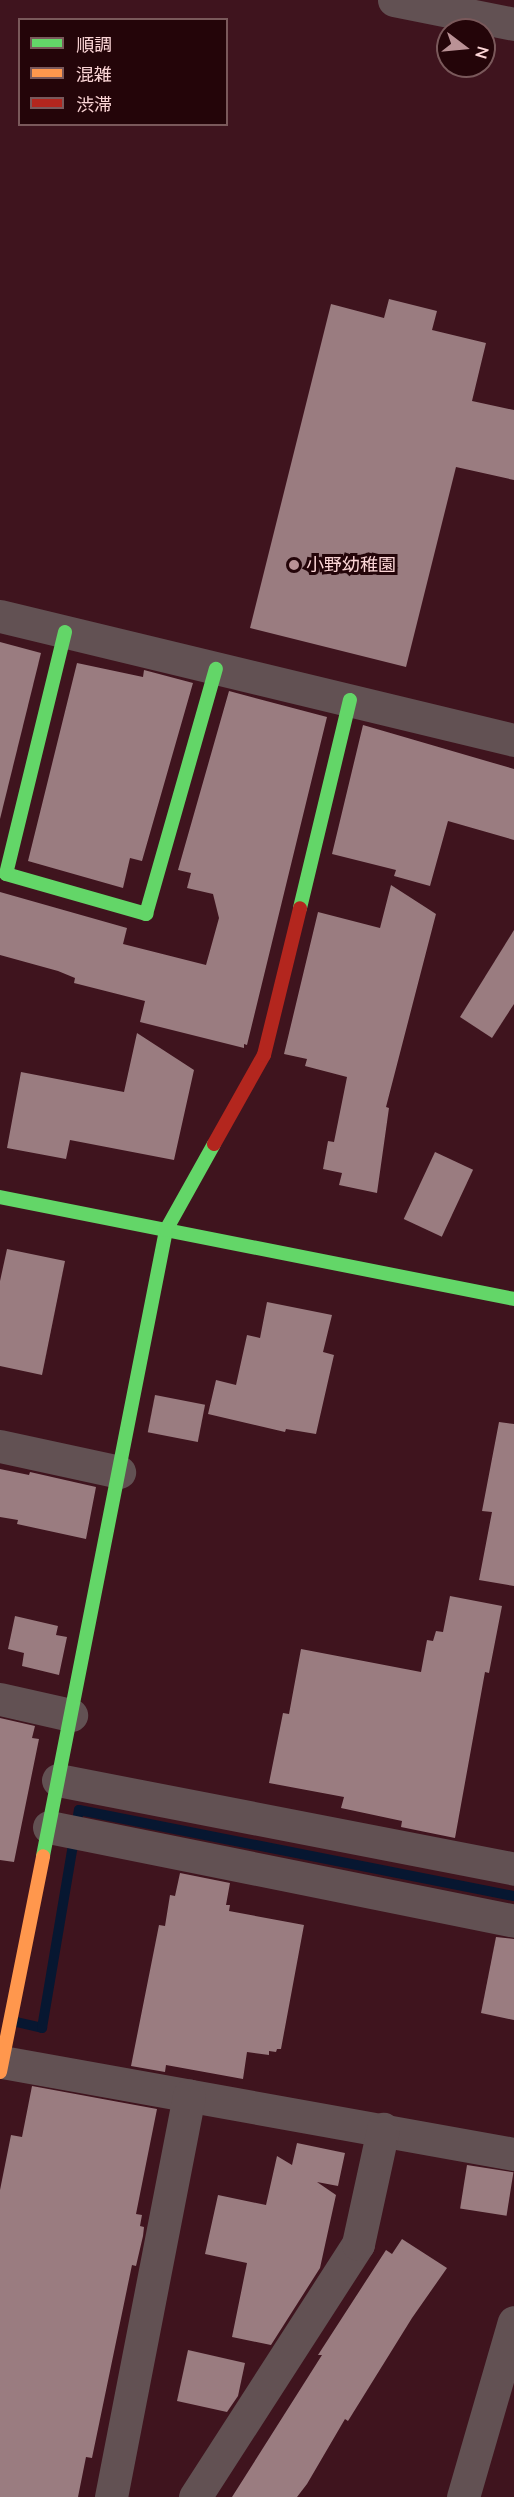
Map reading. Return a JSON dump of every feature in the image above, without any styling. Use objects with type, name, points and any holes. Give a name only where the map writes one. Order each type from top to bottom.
[{"type":"street","points":[[394,0],[514,24]]},
{"type":"street","points":[[0,616],[514,740]]},
{"type":"street","points":[[65,632],[6,874],[146,914],[216,669]]},
{"type":"street","points":[[350,700],[264,1055],[166,1230],[49,1827],[8,1991],[1,2067],[189,2095],[514,2154]]},
{"type":"street","points":[[0,1197],[514,1299]]},
{"type":"street","points":[[0,1446],[119,1472]]},
{"type":"street","points":[[0,1699],[71,1715]]},
{"type":"street","points":[[58,1780],[514,1869]]},
{"type":"street","points":[[49,1827],[514,1921]]},
{"type":"street","points":[[111,2497],[189,2095]]},
{"type":"street","points":[[195,2497],[358,2244],[383,2129]]},
{"type":"street","points":[[463,2497],[514,2322]]},
{"type":"building","points":[[389,299],[437,311],[432,330],[486,343],[472,401],[514,410],[514,480],[456,467],[406,667],[250,628],[331,304],[384,318]]},
{"type":"building","points":[[0,642],[41,653],[0,819]]},
{"type":"building","points":[[77,663],[143,677],[144,670],[193,683],[142,861],[130,858],[123,888],[28,861]]},
{"type":"building","points":[[229,691],[327,717],[247,1045],[244,1044],[244,1048],[140,1022],[145,1001],[74,983],[75,978],[58,971],[0,955],[0,892],[127,928],[123,944],[206,965],[219,918],[213,894],[187,888],[191,873],[178,870]]},
{"type":"building","points":[[363,725],[514,769],[514,840],[448,821],[430,886],[394,876],[396,870],[332,854]]},
{"type":"building","points":[[391,885],[436,914],[386,1107],[389,1108],[377,1193],[339,1185],[342,1173],[323,1169],[328,1141],[334,1142],[347,1077],[305,1066],[307,1059],[284,1054],[318,912],[380,928]]},
{"type":"building","points":[[514,930],[514,1004],[492,1038],[460,1017]]},
{"type":"building","points":[[137,1033],[194,1070],[174,1160],[70,1140],[66,1159],[7,1148],[21,1072],[124,1092]]},
{"type":"building","points":[[435,1152],[473,1170],[442,1237],[404,1219]]},
{"type":"building","points":[[7,1249],[65,1261],[42,1375],[0,1366],[0,1281]]},
{"type":"building","points":[[267,1302],[332,1315],[323,1352],[334,1355],[316,1434],[286,1429],[285,1432],[208,1414],[216,1380],[236,1385],[247,1335],[260,1338]]},
{"type":"building","points":[[155,1395],[205,1405],[198,1442],[148,1432]]},
{"type":"building","points":[[499,1422],[514,1424],[514,1586],[479,1580],[492,1512],[482,1511]]},
{"type":"building","points":[[0,1469],[29,1475],[30,1472],[96,1487],[86,1539],[17,1524],[18,1520],[0,1517]]},
{"type":"building","points":[[450,1596],[502,1606],[489,1673],[485,1672],[455,1838],[401,1827],[402,1821],[341,1808],[344,1797],[269,1783],[283,1713],[289,1714],[301,1649],[421,1672],[427,1640],[433,1641],[436,1631],[443,1632]]},
{"type":"building","points":[[15,1616],[58,1626],[56,1635],[67,1637],[59,1675],[22,1666],[24,1653],[8,1649]]},
{"type":"building","points":[[0,1718],[35,1726],[32,1738],[39,1739],[14,1862],[0,1860]]},
{"type":"building","points":[[180,1873],[230,1883],[226,1905],[230,1905],[229,1911],[304,1925],[281,2049],[277,2049],[276,2052],[269,2051],[269,2055],[247,2052],[243,2079],[166,2065],[165,2072],[131,2066],[159,1925],[165,1926],[170,1895],[175,1896]]},
{"type":"building","points":[[496,1937],[514,1939],[514,2020],[481,2013]]},
{"type":"building","points":[[32,2086],[157,2109],[136,2214],[142,2215],[140,2226],[144,2227],[143,2236],[136,2266],[132,2265],[92,2458],[86,2457],[78,2497],[0,2497],[0,2190],[11,2135],[22,2137]]},
{"type":"building","points":[[297,2143],[345,2153],[338,2186],[317,2182],[336,2195],[320,2268],[271,2345],[232,2337],[247,2263],[205,2254],[218,2195],[266,2205],[277,2156],[292,2165]]},
{"type":"building","points":[[467,2165],[513,2172],[507,2216],[460,2208]]},
{"type":"building","points":[[402,2239],[447,2268],[412,2318],[348,2421],[345,2419],[307,2484],[297,2497],[232,2497],[322,2355],[318,2355],[386,2250],[392,2254]]},
{"type":"building","points":[[188,2350],[245,2363],[238,2396],[227,2412],[177,2401]]},
{"type":"waterway","points":[[12,2021],[42,2028],[79,1810],[514,1896]]},
{"type":"traffic: fast","points":[[65,632],[6,874],[146,914],[216,669]]},
{"type":"traffic: fast","points":[[300,908],[350,700]]},
{"type":"traffic: fast","points":[[43,1856],[166,1230],[214,1144]]},
{"type":"traffic: fast","points":[[0,1197],[514,1299]]},
{"type":"traffic: slow","points":[[0,2072],[43,1856]]},
{"type":"traffic: jam","points":[[214,1144],[264,1055],[300,908]]},
{"type":"place","name":"小野幼稚園","points":[[294,565]]}]
